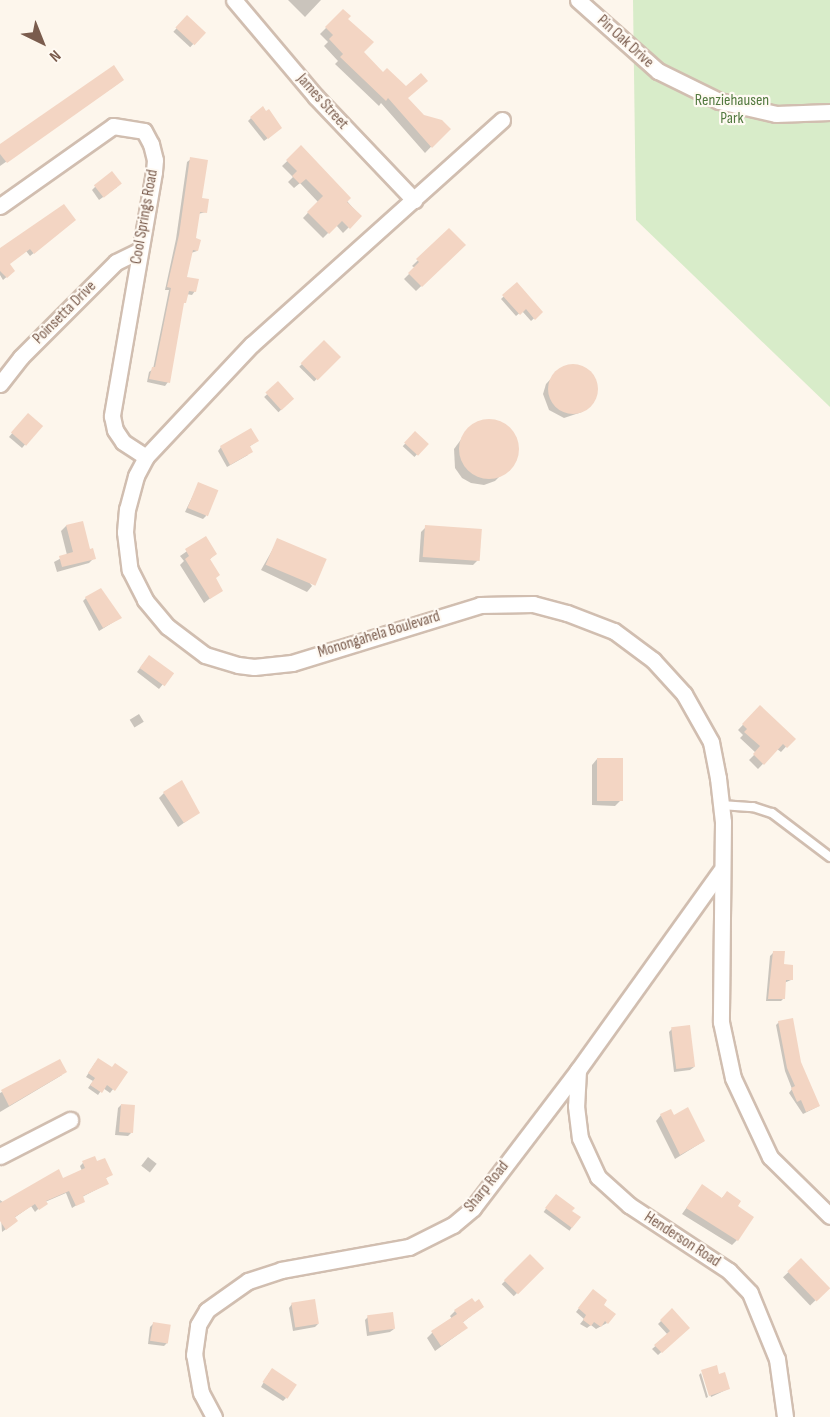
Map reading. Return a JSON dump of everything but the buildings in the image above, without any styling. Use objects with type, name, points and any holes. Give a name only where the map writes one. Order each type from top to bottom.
[{"type":"street","name":"James Street","points":[[234,0],[315,96],[414,200]]},
{"type":"street","name":"Pin Oak Drive","points":[[579,0],[658,71],[720,101],[776,114],[830,112]]},
{"type":"street","name":"Monongahela Boulevard","points":[[502,120],[252,344],[146,457],[136,476],[128,509],[125,532],[130,570],[145,600],[183,640],[206,655],[238,665],[272,666],[292,663],[480,605],[533,604],[567,612],[614,631],[653,660],[684,694],[711,742],[723,822],[720,872],[721,1023],[733,1078],[770,1157],[830,1216]]},
{"type":"street","name":"Cool Springs Road","points":[[0,206],[113,126],[144,131],[155,160],[112,416],[115,430],[123,442],[146,457]]},
{"type":"street","name":"Poinsetta Drive","points":[[0,384],[21,357],[116,262],[139,251]]},
{"type":"street","name":"Sharp Road","points":[[214,1417],[201,1393],[194,1355],[198,1324],[207,1310],[248,1281],[280,1270],[409,1247],[453,1226],[473,1208],[578,1070],[720,872]]},
{"type":"street","name":"Henderson Road","points":[[578,1070],[576,1107],[580,1138],[598,1177],[629,1205],[729,1271],[750,1293],[777,1359],[785,1417]]},
{"type":"street","points":[[0,1156],[70,1120]]},
{"type":"lane","points":[[721,805],[753,807],[772,813],[830,857]]},
{"type":"green space","name":"Renziehausen Park","points":[[633,0],[830,0],[830,407],[636,220]]}]
